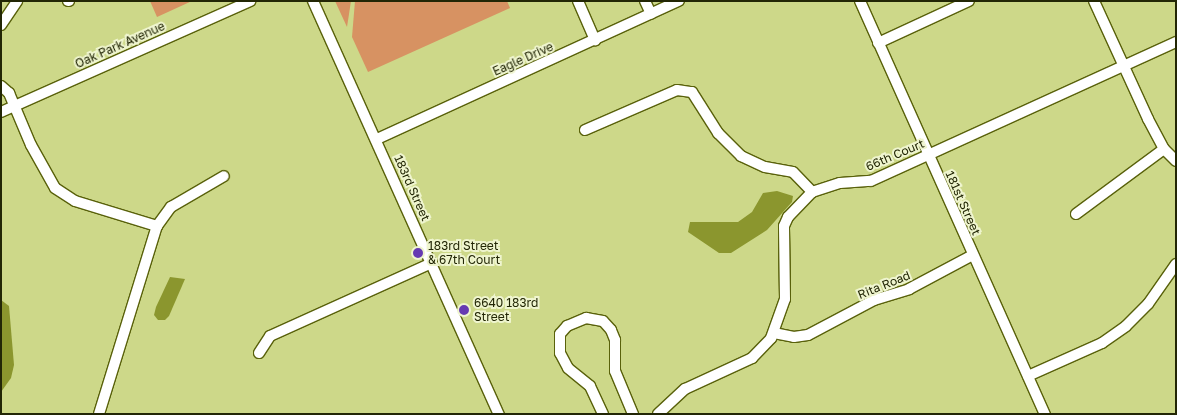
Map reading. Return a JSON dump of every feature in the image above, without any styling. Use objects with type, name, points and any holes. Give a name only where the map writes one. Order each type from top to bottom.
[{"type":"street","points":[[1,25],[17,1]]},
{"type":"street","name":"Oak Park Avenue","points":[[1,112],[250,1]]},
{"type":"street","name":"183rd Street","points":[[313,1],[499,414]]},
{"type":"street","points":[[578,1],[595,40]]},
{"type":"street","points":[[645,1],[651,14]]},
{"type":"street","name":"Eagle Drive","points":[[376,139],[680,1]]},
{"type":"street","name":"181st Street","points":[[860,1],[1045,414]]},
{"type":"street","points":[[878,43],[969,1]]},
{"type":"street","points":[[1094,1],[1164,149],[1176,161]]},
{"type":"street","name":"66th Court","points":[[658,414],[685,389],[752,358],[774,333],[785,299],[784,226],[788,217],[812,192],[840,182],[871,181],[1176,42]]},
{"type":"street","points":[[1,86],[9,93],[46,175],[55,188],[75,201],[156,226]]},
{"type":"street","points":[[585,130],[677,90],[692,92],[718,133],[741,156],[765,167],[793,172],[812,192]]},
{"type":"street","points":[[1076,214],[1164,149]]},
{"type":"street","points":[[99,414],[156,226],[171,207],[224,176]]},
{"type":"street","name":"Rita Road","points":[[774,333],[794,337],[808,335],[874,300],[909,289],[973,255]]},
{"type":"street","points":[[259,353],[270,336],[432,263]]},
{"type":"street","points":[[1028,376],[1102,343],[1126,326],[1148,304],[1176,264]]},
{"type":"street","points":[[603,414],[590,386],[568,368],[560,353],[560,334],[571,323],[586,318],[603,322],[611,330],[615,340],[615,371],[633,414]]},
{"type":"shaded area","points":[[150,1],[192,1],[157,17]]},
{"type":"shaded area","points":[[335,1],[351,1],[347,27]]},
{"type":"shaded area","points":[[355,1],[507,1],[510,8],[368,72],[352,37]]},
{"type":"shaded area","points":[[777,191],[793,196],[792,202],[767,230],[731,253],[719,253],[688,232],[690,222],[738,222],[752,212],[763,193]]},
{"type":"shaded area","points":[[170,277],[185,279],[169,316],[165,320],[158,320],[154,315],[156,307]]},
{"type":"shaded area","points":[[1,300],[9,306],[14,365],[11,378],[1,392]]},
{"type":"place","name":"183rd Street & 67th Court","points":[[418,253]]},
{"type":"place","name":"6640 183rd Street","points":[[464,310]]}]
